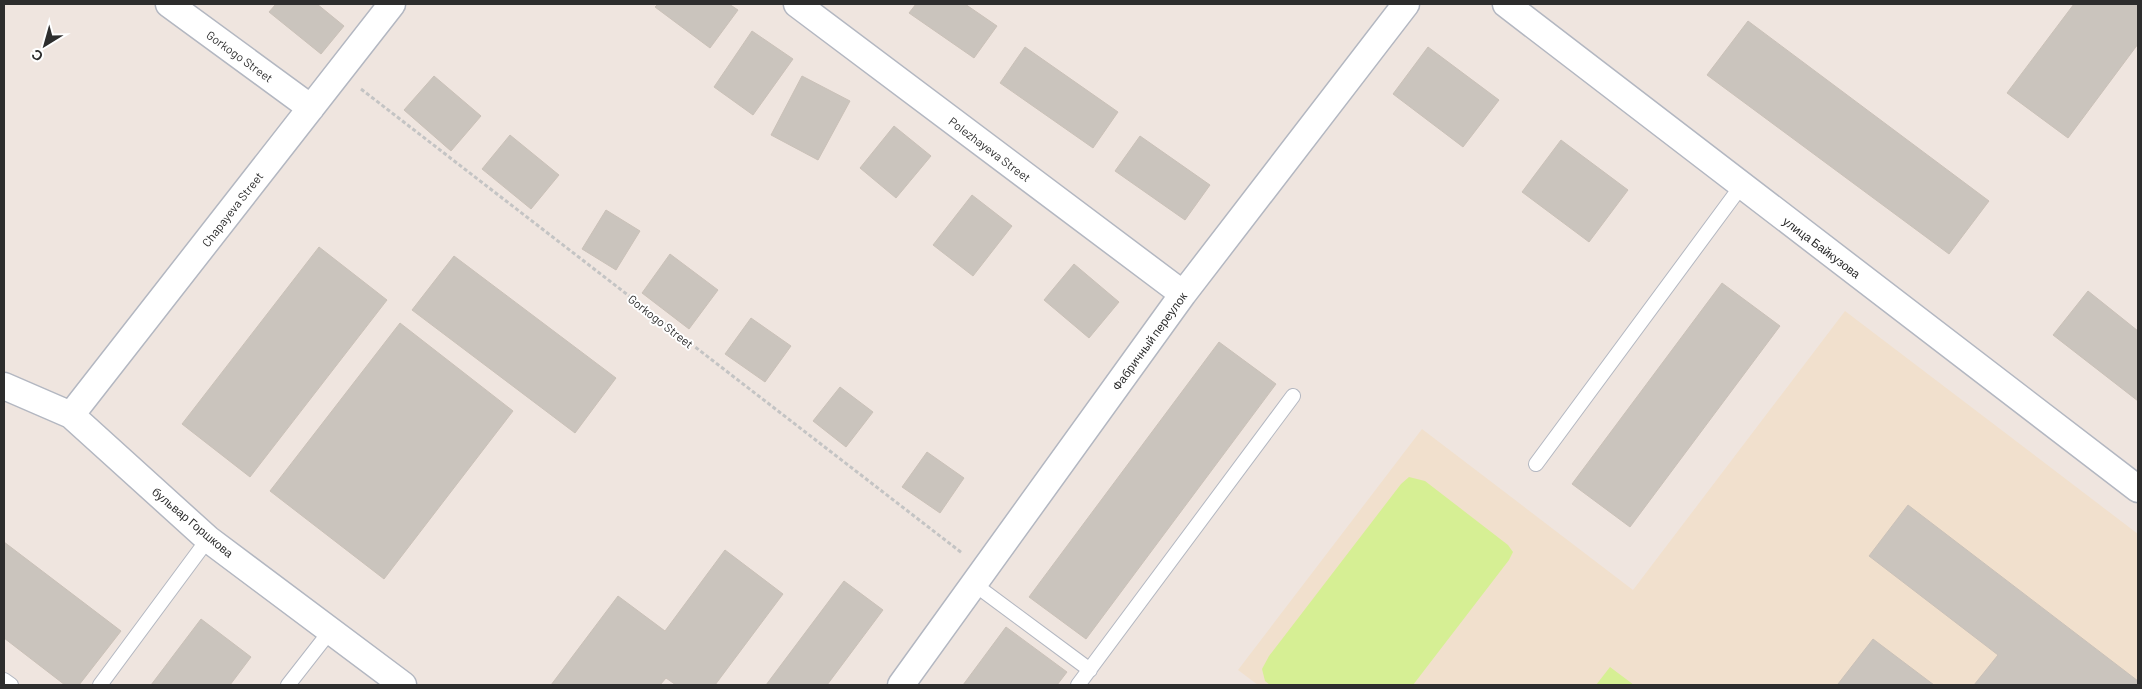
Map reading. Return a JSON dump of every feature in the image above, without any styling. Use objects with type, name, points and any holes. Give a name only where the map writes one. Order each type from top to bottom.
[{"type":"street","name":"Gorkogo Street","points":[[170,4],[311,108]]},
{"type":"street","name":"Chapayeva Street","points":[[71,415],[392,4]]},
{"type":"street","name":"Polezhayeva Street","points":[[797,4],[1183,294]]},
{"type":"street","name":"Фабричный переулок","points":[[900,685],[1183,294],[1406,4]]},
{"type":"street","name":"улица Байкузова","points":[[1506,4],[2138,489]]},
{"type":"street","name":"бульвар Горшкова","points":[[4,386],[71,415],[208,538],[403,685]]},
{"type":"lane","points":[[1536,464],[1742,185]]},
{"type":"lane","points":[[1078,685],[1293,396]]},
{"type":"lane","points":[[100,685],[208,538]]},
{"type":"lane","points":[[979,577],[1090,670]]},
{"type":"lane","points":[[288,685],[331,630]]},
{"type":"lane","points":[[4,680],[12,685]]},
{"type":"path","name":"Gorkogo Street","points":[[339,71],[979,577]]},
{"type":"shaded area","points":[[1845,311],[2138,534],[2138,685],[1258,685],[1238,670],[1422,429],[1633,590]]},
{"type":"green space","points":[[1409,477],[1425,481],[1508,545],[1513,552],[1509,560],[1413,685],[1270,685],[1265,681],[1262,669],[1269,656],[1401,484]]},
{"type":"green space","points":[[1610,667],[1634,685],[1596,685]]},
{"type":"building","points":[[276,4],[317,4],[344,26],[321,54],[269,12]]},
{"type":"building","points":[[658,4],[729,4],[738,10],[710,48],[655,7]]},
{"type":"building","points":[[916,4],[965,4],[997,26],[974,58],[909,13]]},
{"type":"building","points":[[2074,4],[2138,4],[2138,44],[2068,138],[2007,93]]},
{"type":"building","points":[[1748,21],[1989,201],[1949,254],[1707,75]]},
{"type":"building","points":[[752,31],[793,59],[753,115],[714,87]]},
{"type":"building","points":[[1025,47],[1118,112],[1093,148],[1000,83]]},
{"type":"building","points":[[1428,47],[1499,100],[1463,147],[1393,94]]},
{"type":"building","points":[[434,76],[481,116],[451,151],[404,110]]},
{"type":"building","points":[[802,76],[850,101],[818,160],[771,135]]},
{"type":"building","points":[[894,126],[931,156],[896,198],[860,168]]},
{"type":"building","points":[[510,135],[559,175],[531,209],[482,169]]},
{"type":"building","points":[[1140,136],[1210,185],[1185,220],[1115,171]]},
{"type":"building","points":[[1561,140],[1628,190],[1589,242],[1522,192]]},
{"type":"building","points":[[972,195],[1012,226],[973,276],[933,245]]},
{"type":"building","points":[[606,210],[640,231],[616,270],[582,249]]},
{"type":"building","points":[[319,247],[387,300],[250,477],[182,424]]},
{"type":"building","points":[[670,254],[718,290],[689,329],[642,293]]},
{"type":"building","points":[[454,256],[616,378],[575,433],[412,310]]},
{"type":"building","points":[[1074,264],[1119,302],[1089,338],[1044,300]]},
{"type":"building","points":[[1722,283],[1780,326],[1630,527],[1572,484]]},
{"type":"building","points":[[2088,291],[2138,331],[2138,401],[2053,335]]},
{"type":"building","points":[[751,318],[791,346],[765,382],[725,354]]},
{"type":"building","points":[[400,323],[513,411],[384,579],[270,491]]},
{"type":"building","points":[[1219,342],[1276,384],[1086,639],[1029,597]]},
{"type":"building","points":[[840,387],[873,412],[846,447],[813,421]]},
{"type":"building","points":[[927,452],[964,478],[940,513],[902,487]]},
{"type":"building","points":[[1908,505],[2138,681],[2138,685],[1974,685],[1998,655],[1869,556]]},
{"type":"building","points":[[4,542],[121,631],[79,685],[65,685],[4,638]]},
{"type":"building","points":[[725,550],[783,594],[715,685],[676,685],[666,678],[660,685],[551,685],[618,596],[665,631]]},
{"type":"building","points":[[844,581],[883,610],[827,685],[766,685]]},
{"type":"building","points":[[201,619],[251,657],[230,685],[151,685]]},
{"type":"building","points":[[1006,627],[1067,672],[1057,685],[963,685]]},
{"type":"building","points":[[1873,639],[1934,685],[1838,684]]}]
